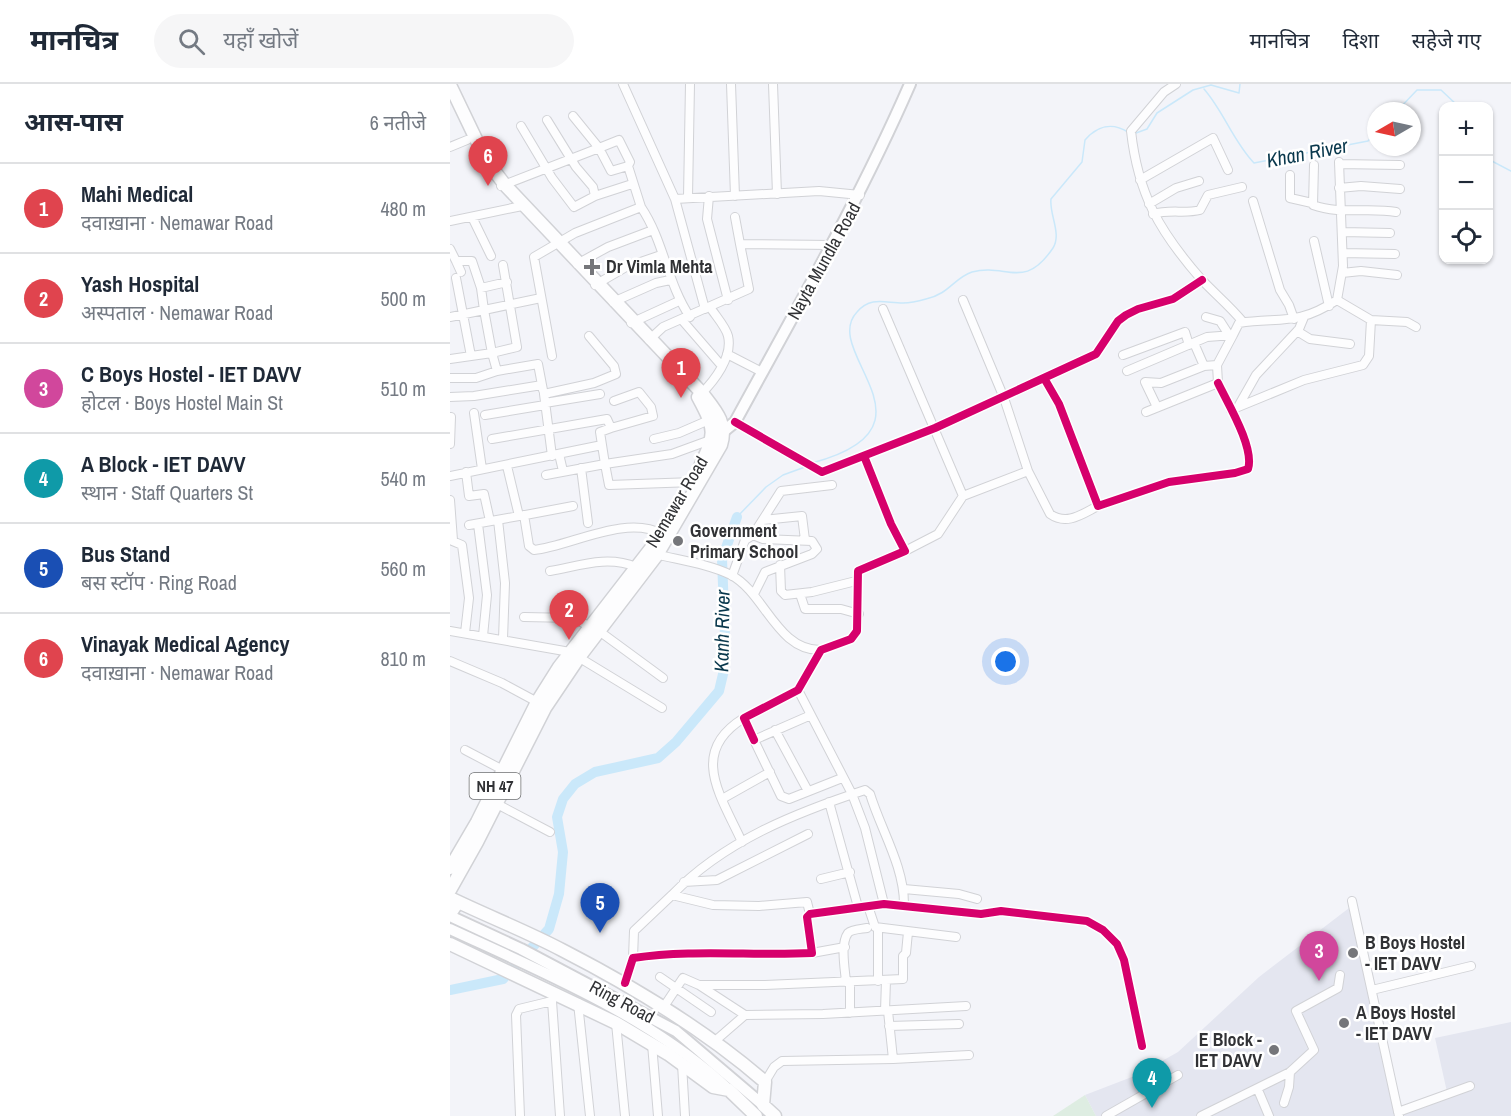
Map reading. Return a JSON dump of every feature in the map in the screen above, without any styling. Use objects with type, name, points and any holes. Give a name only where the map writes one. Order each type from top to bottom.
[{"type":"highway","name":"Nemawar Road","points":[[450,85],[486,160],[502,186],[559,243],[730,426]]},
{"type":"highway","name":"Nemawar Road","points":[[450,104],[467,140],[502,186],[559,243]]},
{"type":"highway","name":"Nemawar Road","points":[[593,629],[636,567],[652,554],[694,482],[713,439],[700,395]]},
{"type":"highway","points":[[541,705],[593,629],[652,554],[722,445],[730,426]]},
{"type":"highway","name":"NH 47","points":[[450,868],[497,804],[502,778],[522,749],[541,705]]},
{"type":"highway","name":"NH 47","points":[[450,890],[502,778],[541,705]]},
{"type":"highway","points":[[450,915],[454,900],[560,949],[625,983],[715,1041],[765,1082],[760,1111]]},
{"type":"highway","points":[[450,944],[532,981],[554,997],[578,1003],[652,1044],[713,1087],[729,1090]]},
{"type":"highway","name":"Ring Road","points":[[729,1090],[760,1111],[775,1116]]},
{"type":"main road","name":"Nayta Mundla Road","points":[[730,426],[860,195],[910,84]]},
{"type":"main road","points":[[713,439],[730,426]]},
{"type":"main road","name":"Ring Road","points":[[450,915],[521,949],[673,1036],[760,1111]]},
{"type":"main road","name":"Ring Road","points":[[450,929],[673,1036],[729,1090]]},
{"type":"street","points":[[623,84],[646,130],[675,200],[708,308],[728,336],[727,354],[714,381],[700,395]]},
{"type":"street","points":[[688,197],[690,84]]},
{"type":"street","points":[[731,84],[735,196]]},
{"type":"street","points":[[773,84],[777,194]]},
{"type":"street","points":[[1176,84],[1164,92],[1132,133],[1131,145],[1140,180],[1163,231],[1202,280],[1243,322]]},
{"type":"street","points":[[573,116],[599,148],[611,171],[628,166]]},
{"type":"street","points":[[547,120],[596,196]]},
{"type":"street","points":[[521,126],[574,207],[596,196],[632,184]]},
{"type":"street","points":[[1140,180],[1213,138],[1228,170]]},
{"type":"street","points":[[450,147],[467,140]]},
{"type":"street","points":[[502,186],[619,140],[630,162],[628,166],[632,184],[653,230],[686,319],[721,365]]},
{"type":"street","points":[[963,300],[1004,398],[1029,471],[1050,514],[1056,518],[1073,519],[1098,506],[1169,482],[1248,469],[1250,464],[1244,438],[1218,383],[1217,365],[1231,335],[1239,323],[1294,320],[1329,306],[1337,300],[1343,253],[1339,163],[1400,165]]},
{"type":"street","points":[[1312,203],[1314,165]]},
{"type":"street","points":[[1290,175],[1290,198],[1341,211],[1377,210],[1396,213]]},
{"type":"street","points":[[1149,204],[1176,188],[1199,182]]},
{"type":"street","points":[[1154,214],[1171,210],[1189,212],[1200,210],[1208,195],[1242,187]]},
{"type":"street","points":[[1339,188],[1400,189]]},
{"type":"street","points":[[675,200],[688,197],[819,191],[860,195]]},
{"type":"street","points":[[709,196],[707,219],[728,300]]},
{"type":"street","points":[[1253,201],[1281,290],[1294,320]]},
{"type":"street","points":[[450,221],[522,206]]},
{"type":"street","points":[[552,356],[534,257],[575,233],[642,207]]},
{"type":"street","points":[[472,217],[491,256]]},
{"type":"street","points":[[649,340],[663,327],[686,319],[749,289],[735,217]]},
{"type":"street","points":[[578,263],[653,230]]},
{"type":"street","points":[[1343,232],[1390,232]]},
{"type":"street","points":[[1314,241],[1329,306]]},
{"type":"street","points":[[741,244],[833,245]]},
{"type":"street","points":[[450,249],[456,261],[471,356]]},
{"type":"street","points":[[1343,253],[1395,254]]},
{"type":"street","points":[[597,284],[626,267],[662,255]]},
{"type":"street","points":[[456,261],[470,259],[476,269],[497,371]]},
{"type":"street","points":[[450,356],[471,356],[517,347],[503,265]]},
{"type":"street","points":[[1342,273],[1361,271],[1397,275]]},
{"type":"street","points":[[614,302],[656,283],[670,280]]},
{"type":"street","points":[[730,426],[799,458],[822,472],[935,428],[1096,354],[1118,321],[1126,315],[1173,298],[1202,280]]},
{"type":"street","points":[[481,288],[507,282]]},
{"type":"street","points":[[450,317],[541,298]]},
{"type":"street","points":[[1337,300],[1371,320],[1407,322],[1416,327]]},
{"type":"street","points":[[633,322],[679,301]]},
{"type":"street","points":[[883,309],[963,496]]},
{"type":"street","points":[[1206,317],[1220,321],[1231,335]]},
{"type":"street","points":[[1239,405],[1256,375],[1297,331],[1304,317]]},
{"type":"street","points":[[1231,410],[1304,380],[1363,365],[1369,356],[1371,320]]},
{"type":"street","points":[[1297,331],[1310,339],[1350,344]]},
{"type":"street","points":[[1124,355],[1185,332],[1204,366]]},
{"type":"street","points":[[1127,371],[1207,337],[1231,335]]},
{"type":"street","points":[[485,416],[545,400],[616,374],[614,366],[589,336]]},
{"type":"street","points":[[1136,351],[1145,382],[1157,407]]},
{"type":"street","points":[[727,354],[762,372]]},
{"type":"street","points":[[450,378],[476,378],[497,371],[538,364],[548,429],[563,471]]},
{"type":"street","points":[[1145,382],[1161,383],[1204,366],[1217,365]]},
{"type":"street","points":[[1044,378],[1059,404],[1098,506]]},
{"type":"street","points":[[1146,412],[1218,383]]},
{"type":"street","points":[[450,398],[542,385]]},
{"type":"street","points":[[614,401],[639,392],[651,407],[653,416],[600,432],[609,485],[694,482]]},
{"type":"street","points":[[545,400],[600,394]]},
{"type":"street","points":[[474,413],[482,470]]},
{"type":"street","points":[[450,444],[451,417]]},
{"type":"street","points":[[492,439],[607,418],[611,428]]},
{"type":"street","points":[[654,438],[679,432],[709,420]]},
{"type":"street","points":[[546,475],[672,454],[713,439]]},
{"type":"street","points":[[450,476],[602,445]]},
{"type":"street","points":[[864,456],[886,513],[905,551]]},
{"type":"street","points":[[507,466],[529,546],[534,550],[624,528],[651,528],[662,534]]},
{"type":"street","points":[[581,468],[588,523]]},
{"type":"street","points":[[652,554],[732,576],[754,594],[784,634],[815,650],[851,639],[859,625],[856,581],[858,571],[938,534],[945,526],[951,510],[963,496],[1029,471]]},
{"type":"street","points":[[466,472],[469,496],[484,494],[494,520],[504,573],[503,639]]},
{"type":"street","points":[[732,576],[745,540],[753,535],[781,491],[832,485]]},
{"type":"street","points":[[450,500],[452,540],[462,545],[465,566],[469,613],[465,633]]},
{"type":"street","points":[[469,525],[573,506]]},
{"type":"street","points":[[762,520],[802,516],[805,540]]},
{"type":"street","points":[[478,524],[487,595],[483,636]]},
{"type":"street","points":[[753,535],[769,539],[815,542],[815,552],[765,572],[754,594]]},
{"type":"street","points":[[550,571],[576,563],[594,562],[626,563],[636,567]]},
{"type":"street","points":[[780,565],[782,594],[800,594],[856,581]]},
{"type":"street","points":[[800,594],[805,609],[841,609],[859,614]]},
{"type":"street","points":[[524,617],[568,617],[593,629],[663,678]]},
{"type":"street","points":[[450,631],[575,654],[662,708]]},
{"type":"street","points":[[742,842],[714,777],[713,753],[721,735],[744,718],[800,687],[815,650]]},
{"type":"street","points":[[450,661],[502,683],[541,705]]},
{"type":"street","points":[[800,687],[810,715],[852,794],[865,828],[884,904]]},
{"type":"street","points":[[754,740],[810,715]]},
{"type":"street","points":[[744,718],[783,799],[842,778]]},
{"type":"street","points":[[775,730],[808,791]]},
{"type":"street","points":[[465,750],[502,778]]},
{"type":"street","points":[[722,799],[770,772]]},
{"type":"street","points":[[625,983],[633,958],[634,931],[684,882],[713,859],[795,814],[865,790],[870,794],[904,889],[904,904]]},
{"type":"street","points":[[829,802],[858,907]]},
{"type":"street","points":[[497,804],[550,832]]},
{"type":"street","points":[[684,882],[717,880],[808,834]]},
{"type":"street","points":[[821,879],[850,872]]},
{"type":"street","points":[[904,889],[977,898]]},
{"type":"street","points":[[672,895],[713,905],[759,906],[807,902],[810,914],[807,917],[812,953]]},
{"type":"street","points":[[1352,901],[1399,1114],[1470,1086]]},
{"type":"street","points":[[810,914],[884,904],[904,904],[981,914],[1001,911],[1087,921],[1103,930],[1117,944],[1124,960],[1142,1046]]},
{"type":"street","points":[[868,906],[870,917],[878,928],[882,980],[893,1059]]},
{"type":"street","points":[[850,1013],[845,947],[849,932],[867,928]]},
{"type":"street","points":[[878,928],[956,937]]},
{"type":"street","points":[[699,985],[903,979],[903,956],[906,953],[908,932]]},
{"type":"street","points":[[633,958],[684,953],[738,955],[812,953],[845,947]]},
{"type":"street","points":[[1372,990],[1471,966]]},
{"type":"street","points":[[1201,1116],[1258,1090],[1290,1072],[1314,1050],[1296,1011],[1338,988],[1340,975]]},
{"type":"street","points":[[660,977],[711,1012]]},
{"type":"street","points":[[663,1008],[683,978],[699,985],[746,1015],[850,1013],[966,1006]]},
{"type":"street","points":[[520,1116],[516,1015],[519,1009],[525,1006],[554,997],[560,1116]]},
{"type":"street","points":[[578,1003],[590,1116]]},
{"type":"street","points":[[715,1041],[746,1015]]},
{"type":"street","points":[[616,1023],[625,1116]]},
{"type":"street","points":[[889,1026],[959,1024]]},
{"type":"street","points":[[652,1044],[658,1116]]},
{"type":"street","points":[[765,1082],[774,1066],[783,1061],[969,1055]]},
{"type":"street","points":[[682,1063],[685,1116]]},
{"type":"street","points":[[1284,1104],[1290,1072]]},
{"type":"street","points":[[1106,1116],[1178,1075]]},
{"type":"street","points":[[1258,1090],[1269,1116]]},
{"type":"shaded area","points":[[1353,905],[1399,1116],[1096,1116],[1085,1095],[1137,1075],[1178,1052],[1259,977]]},
{"type":"shaded area","points":[[1511,1022],[1511,1116],[1404,1116],[1403,1110],[1447,1092],[1435,1038]]},
{"type":"shaded area","points":[[1085,1095],[1096,1116],[1053,1116]]},
{"type":"waterway","points":[[1136,133],[1147,129],[1157,113],[1193,90],[1211,85],[1239,93],[1240,84]]},
{"type":"waterway","name":"Khan River","points":[[1204,89],[1254,163],[1367,141]]},
{"type":"waterway","name":"Khan River","points":[[1406,102],[1417,90],[1441,90],[1454,102]]},
{"type":"waterway","points":[[812,463],[851,448],[871,430],[876,410],[871,389],[853,347],[850,328],[857,312],[873,302],[909,303],[934,297],[972,272],[995,270],[1015,273],[1033,269],[1053,248],[1056,230],[1051,199],[1082,162],[1085,140],[1095,131],[1105,127],[1116,127],[1128,132]]},
{"type":"waterway","name":"Khan River","points":[[1493,162],[1511,171]]},
{"type":"waterway","points":[[737,517],[766,487],[783,475],[805,467]]},
{"type":"waterway","name":"Kanh River","points":[[450,990],[503,979],[549,929],[559,894],[563,852],[557,817],[563,799],[575,784],[595,772],[658,758],[676,742],[719,691],[724,670],[725,637],[722,559],[737,517]]},
{"type":"cycle path","points":[[735,422],[822,472],[935,428],[1096,354],[1118,321],[1126,315],[1138,309],[1173,299],[1202,280]]},
{"type":"cycle path","points":[[1044,378],[1059,404],[1098,506],[1169,482],[1235,473],[1248,469],[1248,449],[1218,383]]},
{"type":"cycle path","points":[[754,740],[744,718],[798,690],[821,650],[851,639],[857,631],[858,571],[905,551],[891,524],[864,456]]},
{"type":"cycle path","points":[[625,983],[633,958],[700,953],[812,953],[807,917],[810,914],[884,904],[981,914],[1001,911],[1087,921],[1103,930],[1117,944],[1124,960],[1142,1046]]},
{"type":"place","name":"Vinayak Medical Agency","points":[[488,186]]},
{"type":"place","name":"Dr Vimla Mehta","points":[[592,267]]},
{"type":"place","name":"Mahi Medical","points":[[681,398]]},
{"type":"place","name":"Government Primary School","points":[[678,541]]},
{"type":"place","name":"Yash Hospital","points":[[569,640]]},
{"type":"place","name":"Bus Stand","points":[[600,933]]},
{"type":"place","name":"B Boys Hostel - IET DAVV","points":[[1353,953]]},
{"type":"place","name":"C Boys Hostel - IET DAVV","points":[[1319,981]]},
{"type":"place","name":"A Boys Hostel - IET DAVV","points":[[1344,1023]]},
{"type":"place","name":"E Block - IET DAVV","points":[[1274,1050]]},
{"type":"place","name":"A Block - IET DAVV","points":[[1152,1108]]}]
